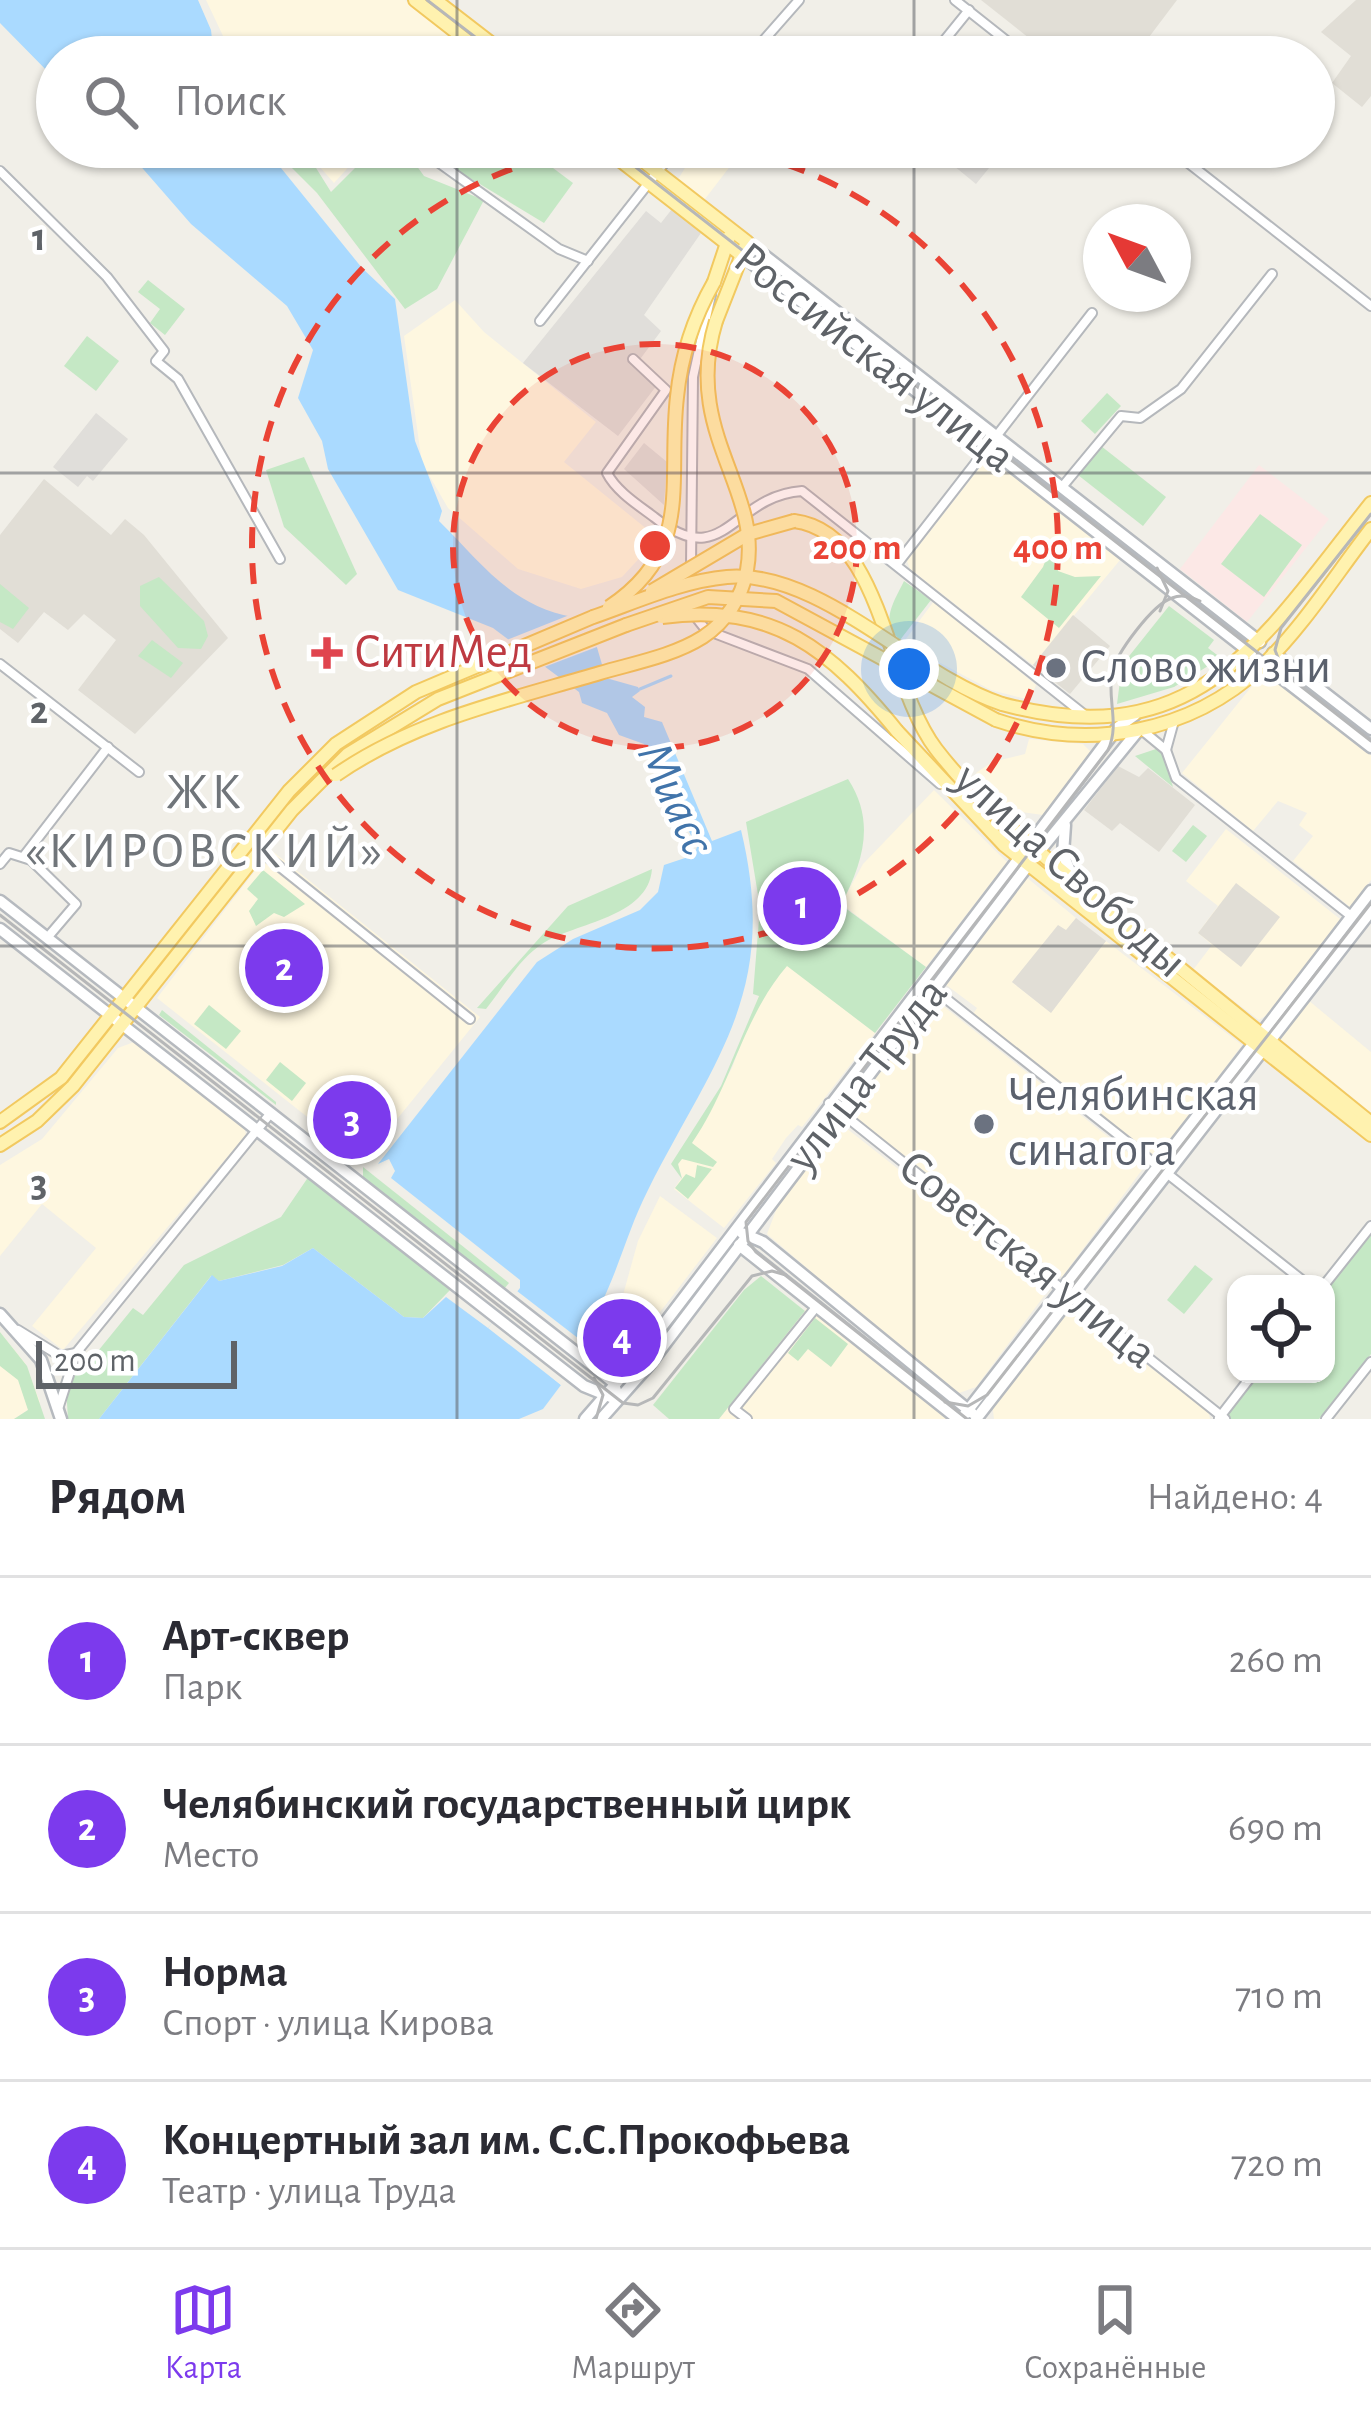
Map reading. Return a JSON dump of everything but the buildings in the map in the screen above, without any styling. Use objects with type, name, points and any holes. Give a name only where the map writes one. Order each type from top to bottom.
[{"type":"main road","points":[[415,0],[438,7],[479,36]]},
{"type":"main road","points":[[438,7],[467,36]]},
{"type":"main road","name":"Российская улица","points":[[637,168],[996,435],[1255,648]]},
{"type":"main road","name":"Российская улица","points":[[644,168],[653,178]]},
{"type":"main road","points":[[593,617],[645,578],[668,537],[680,373],[714,282],[736,242]]},
{"type":"main road","points":[[335,771],[416,730],[670,652],[700,639],[724,618],[744,584],[748,552],[709,416],[706,370],[736,242]]},
{"type":"main road","name":"Российская улица","points":[[868,344],[987,446],[1255,648],[1371,729]]},
{"type":"main road","name":"улица Труда","points":[[1114,734],[1174,721],[1228,691],[1269,658],[1367,524],[1371,502]]},
{"type":"main road","name":"улица Свободы","points":[[625,606],[748,534],[794,521],[826,528],[851,550],[906,699],[925,733],[1029,855],[1077,884],[1371,1135]]},
{"type":"main road","name":"улица Труда","points":[[585,1419],[649,1365],[738,1237],[1029,855],[1114,734],[1137,713],[1189,693],[1255,648],[1367,524]]},
{"type":"main road","points":[[0,1145],[58,1103],[116,1020],[323,755],[416,692],[593,617],[706,580],[766,580],[812,597],[951,682],[1002,704],[1087,717],[1137,713]]},
{"type":"main road","points":[[129,1003],[304,797],[424,706],[708,597],[776,601],[996,720],[1045,733],[1114,734]]},
{"type":"main road","name":"улица Свободы","points":[[626,625],[669,616],[714,615],[782,629],[840,667],[950,790],[1262,1042],[1371,1123]]},
{"type":"main road","name":"Российская улица","points":[[1269,658],[1371,747]]},
{"type":"main road","name":"улица Труда","points":[[1029,855],[1068,817],[1140,731]]},
{"type":"main road","points":[[1068,817],[1063,854],[1077,884]]},
{"type":"main road","points":[[1361,923],[1371,891]]},
{"type":"main road","points":[[0,901],[613,1382]]},
{"type":"main road","points":[[970,1417],[1262,1042],[1371,911]]},
{"type":"main road","points":[[0,929],[570,1374],[612,1396]]},
{"type":"main road","points":[[0,1122],[52,1087],[116,1020]]},
{"type":"main road","points":[[738,1237],[817,1306],[970,1417]]},
{"type":"main road","points":[[738,1237],[763,1242],[970,1417]]},
{"type":"main road","name":"улица Труда","points":[[601,1419],[613,1382],[738,1237]]},
{"type":"main road","points":[[0,1314],[41,1360],[60,1413]]},
{"type":"street","points":[[770,36],[799,0]]},
{"type":"street","points":[[955,0],[1001,36]]},
{"type":"street","points":[[948,36],[969,10]]},
{"type":"street","points":[[446,168],[559,249],[588,261]]},
{"type":"street","points":[[540,321],[661,168]]},
{"type":"street","points":[[1195,168],[1371,306]]},
{"type":"street","points":[[0,171],[107,277],[164,351],[156,361],[178,379],[280,559]]},
{"type":"street","points":[[1062,487],[1121,416],[1140,418],[1180,389],[1272,274]]},
{"type":"street","points":[[714,282],[694,370],[690,594],[699,625],[808,669],[950,790]]},
{"type":"street","points":[[897,564],[1092,313]]},
{"type":"street","points":[[633,359],[664,385],[664,394],[607,473],[667,528],[693,541],[718,533],[758,504],[802,490],[1087,717]]},
{"type":"street","points":[[0,664],[139,772]]},
{"type":"street","points":[[1166,751],[1174,721]]},
{"type":"street","points":[[1140,731],[1166,751],[1176,778],[1361,923]]},
{"type":"street","points":[[24,856],[108,747]]},
{"type":"street","points":[[259,850],[470,1019]]},
{"type":"street","points":[[0,864],[9,853],[24,856],[58,881],[76,904],[47,938]]},
{"type":"street","points":[[929,985],[1295,1275]]},
{"type":"street","name":"Советская улица","points":[[834,1107],[1221,1418]]},
{"type":"street","points":[[60,1413],[76,1353],[270,1114]]},
{"type":"street","points":[[1332,1275],[1371,1226]]},
{"type":"street","points":[[747,1419],[734,1409],[817,1306]]},
{"type":"street","points":[[17,1330],[60,1356],[76,1353]]},
{"type":"street","points":[[1326,1419],[1371,1362]]},
{"type":"street","points":[[1221,1418],[1246,1383]]},
{"type":"shaded area","points":[[206,0],[405,0],[450,36],[223,36]]},
{"type":"shaded area","points":[[981,0],[1177,0],[1150,36],[1026,36]]},
{"type":"shaded area","points":[[1356,0],[1371,0],[1371,96],[1362,107],[1335,85],[1351,56],[1335,43],[1335,36],[1321,32]]},
{"type":"shaded area","points":[[321,168],[348,168],[334,183]]},
{"type":"shaded area","points":[[685,168],[729,168],[702,203],[677,181]]},
{"type":"shaded area","points":[[956,168],[989,168],[976,184]]},
{"type":"shaded area","points":[[672,209],[701,233],[644,315],[661,331],[638,362],[630,363],[657,385],[618,436],[523,363],[646,211],[661,223]]},
{"type":"shaded area","points":[[455,300],[484,332],[596,422],[564,462],[658,538],[622,577],[581,589],[518,569],[448,508],[422,463],[404,336]]},
{"type":"shaded area","points":[[96,413],[128,439],[93,481],[87,476],[78,487],[53,467]]},
{"type":"shaded area","points":[[644,443],[667,462],[664,505],[624,469]]},
{"type":"shaded area","points":[[988,457],[1120,560],[1033,665],[910,569],[907,561]]},
{"type":"shaded area","points":[[1259,465],[1329,519],[1247,622],[1180,569]]},
{"type":"shaded area","points":[[44,479],[111,535],[125,519],[144,535],[228,638],[135,734],[78,690],[116,640],[84,614],[68,630],[44,612],[18,643],[0,629],[0,535]]},
{"type":"shaded area","points":[[934,601],[1036,685],[1030,700],[991,690],[903,643]]},
{"type":"shaded area","points":[[1073,615],[1110,646],[1070,694],[1033,665]]},
{"type":"shaded area","points":[[1271,674],[1371,755],[1371,880],[1350,907],[1293,861],[1313,836],[1299,825],[1307,813],[1278,801],[1253,831],[1182,773],[1260,676]]},
{"type":"shaded area","points":[[1029,739],[1083,744],[1093,754],[1043,815],[1008,810],[982,788],[976,773],[992,762],[1025,754]]},
{"type":"shaded area","points":[[1118,766],[1139,777],[1148,768],[1195,805],[1159,852],[1120,823],[1112,831],[1084,810]]},
{"type":"shaded area","points":[[934,790],[1007,862],[926,967],[841,904],[863,864]]},
{"type":"shaded area","points":[[1226,829],[1340,919],[1270,1013],[1259,1020],[1193,970],[1212,945],[1198,933],[1218,906],[1186,881]]},
{"type":"shaded area","points":[[271,850],[480,1017],[363,1161],[157,998]]},
{"type":"shaded area","points":[[1026,877],[1076,918],[1066,931],[1059,926],[1012,982],[1050,1012],[1106,941],[1242,1045],[1160,1155],[1150,1158],[973,1014],[977,1008],[945,984]]},
{"type":"shaded area","points":[[1236,883],[1280,917],[1241,967],[1198,933]]},
{"type":"shaded area","points":[[1076,918],[1106,941],[1051,1013],[1012,982],[1058,925],[1066,930]]},
{"type":"shaded area","points":[[787,965],[875,1033],[802,1127],[798,1125],[786,1138],[772,1159],[776,1163],[724,1228],[674,1189],[682,1177],[678,1165],[732,1068],[759,995]]},
{"type":"shaded area","points":[[933,998],[1145,1166],[1062,1277],[849,1114]]},
{"type":"shaded area","points":[[1308,1000],[1371,1052],[1371,1113],[1278,1037]]},
{"type":"shaded area","points":[[134,1042],[244,1127],[246,1135],[63,1350],[32,1326],[96,1248],[42,1204],[0,1256],[0,1165],[42,1139],[118,1048]]},
{"type":"shaded area","points":[[841,1124],[1050,1288],[976,1387],[959,1393],[946,1387],[767,1234],[785,1187],[834,1125]]},
{"type":"shaded area","points":[[660,1196],[717,1238],[621,1363],[594,1343],[623,1295],[638,1241]]},
{"type":"shaded area","points":[[809,1305],[950,1419],[719,1419]]},
{"type":"shaded area","points":[[1071,1306],[1209,1413],[1210,1419],[994,1419],[992,1402]]},
{"type":"shaded area","points":[[0,1332],[25,1363],[40,1402],[14,1419],[0,1419]]},
{"type":"green space","points":[[292,168],[316,168],[331,192],[355,168],[418,168],[424,176],[484,200],[437,289],[405,309],[317,193]]},
{"type":"green space","points":[[553,168],[573,183],[544,223],[455,169]]},
{"type":"green space","points":[[148,280],[185,309],[165,335],[150,323],[160,309],[138,292]]},
{"type":"green space","points":[[87,336],[119,361],[96,391],[64,366]]},
{"type":"green space","points":[[1107,393],[1121,406],[1095,434],[1081,421]]},
{"type":"green space","points":[[1101,446],[1166,497],[1143,526],[1078,475]]},
{"type":"green space","points":[[304,457],[357,574],[346,585],[284,527],[266,470]]},
{"type":"green space","points":[[1260,514],[1302,545],[1264,597],[1221,564]]},
{"type":"green space","points":[[1053,541],[1065,552],[1055,557],[1058,571],[1075,577],[1101,576],[1059,628],[1021,597],[1043,567]]},
{"type":"green space","points":[[159,577],[204,621],[208,636],[201,649],[178,648],[140,606],[140,586]]},
{"type":"green space","points":[[904,581],[931,600],[900,640],[889,619]]},
{"type":"green space","points":[[0,584],[29,608],[13,629],[0,622]]},
{"type":"green space","points":[[1169,606],[1214,640],[1208,648],[1221,658],[1174,687],[1117,704],[1122,665]]},
{"type":"green space","points":[[152,640],[183,663],[171,678],[138,656]]},
{"type":"green space","points":[[1159,748],[1162,752],[1173,787],[1135,756]]},
{"type":"green space","points":[[848,779],[864,826],[860,858],[841,905],[926,967],[875,1033],[787,966],[759,1007],[717,1099],[692,1143],[717,1162],[713,1167],[682,1159],[678,1164],[682,1179],[671,1164],[721,1086],[759,996],[753,994],[760,907],[746,822]]},
{"type":"green space","points":[[1193,825],[1207,836],[1186,862],[1172,851]]},
{"type":"green space","points":[[652,869],[638,898],[608,917],[542,944],[486,1009],[477,1008],[568,906]]},
{"type":"green space","points":[[263,870],[305,904],[284,917],[274,913],[256,926],[249,911],[258,899],[247,889]]},
{"type":"green space","points":[[209,1005],[241,1031],[226,1049],[194,1024]]},
{"type":"green space","points":[[162,1010],[276,1102],[276,1105],[159,1015]]},
{"type":"green space","points":[[280,1062],[306,1083],[292,1101],[266,1080]]},
{"type":"green space","points":[[697,1165],[712,1169],[688,1199],[675,1188],[686,1174],[695,1178]]},
{"type":"green space","points":[[363,1167],[509,1283],[504,1289],[363,1180]]},
{"type":"green space","points":[[309,1176],[450,1290],[423,1318],[404,1317],[313,1248],[283,1265],[219,1281],[211,1276],[99,1419],[68,1419],[66,1387],[77,1362],[85,1367],[133,1308],[143,1315],[184,1265],[281,1217]]},
{"type":"green space","points":[[1371,1234],[1371,1354],[1319,1419],[1224,1419],[1253,1383],[1335,1383],[1335,1280]]},
{"type":"green space","points":[[1195,1265],[1213,1279],[1184,1314],[1167,1300]]},
{"type":"green space","points":[[761,1276],[805,1311],[719,1419],[669,1419],[653,1405],[744,1290]]},
{"type":"green space","points":[[815,1318],[848,1344],[831,1367],[808,1349],[798,1361],[788,1353]]},
{"type":"green space","points":[[0,1332],[27,1366],[45,1419],[14,1419],[28,1410],[18,1380],[0,1366]]},
{"type":"water","points":[[0,0],[198,0],[212,36],[36,36],[36,60],[0,23]]},
{"type":"water","name":"Миасс","points":[[142,168],[281,168],[362,268],[395,299],[415,441],[442,511],[439,521],[514,593],[573,617],[596,644],[606,678],[638,687],[640,691],[632,697],[645,707],[644,717],[662,722],[712,841],[741,830],[751,887],[752,936],[734,1021],[642,1203],[598,1310],[550,1376],[561,1385],[543,1409],[519,1419],[99,1419],[212,1275],[219,1281],[282,1266],[313,1248],[404,1317],[423,1318],[446,1297],[488,1328],[520,1288],[520,1280],[391,1178],[395,1171],[389,1159],[378,1164],[537,962],[573,939],[640,910],[658,892],[664,865],[694,855],[697,847],[644,744],[619,735],[607,713],[582,703],[579,692],[493,628],[398,590],[328,469],[322,441],[298,398],[313,350],[287,306],[191,224]]},
{"type":"pier","points":[[577,612],[597,628],[602,645],[539,669],[502,642]]},
{"type":"pier","points":[[517,1291],[583,1342],[558,1375],[565,1381],[561,1385],[488,1328]]},
{"type":"waterway","points":[[640,689],[671,676]]},
{"type":"tram line","points":[[427,0],[474,36]]},
{"type":"tram line","points":[[637,168],[1371,741]]},
{"type":"tram line","points":[[1284,673],[1275,650],[1281,628],[1371,514]]},
{"type":"tram line","points":[[1157,568],[1168,591],[1160,611]]},
{"type":"tram line","points":[[967,1419],[756,1252],[748,1241],[746,1222],[1108,750],[1113,731],[1112,673],[1128,642],[1164,602],[1179,596],[1200,601]]},
{"type":"tram line","points":[[945,1402],[968,1406],[987,1395],[1371,903]]},
{"type":"tram line","points":[[0,915],[623,1403],[638,1405],[653,1398],[752,1276],[772,1271],[786,1275]]},
{"type":"tram line","points":[[594,1378],[603,1395],[596,1419]]},
{"type":"place","name":"СитиМед","points":[[327,653]]},
{"type":"place","name":"Слово жизни","points":[[1056,668]]},
{"type":"place","name":"Арт-сквер","points":[[802,906]]},
{"type":"place","name":"Челябинский государственный цирк","points":[[284,968]]},
{"type":"place","name":"Норма","points":[[352,1120]]},
{"type":"place","name":"Челябинская синагога","points":[[984,1124]]},
{"type":"place","name":"Концертный зал им. С.С.Прокофьева","points":[[622,1338]]},
{"type":"district","name":"ЖК «КИРОВСКИЙ»","points":[[205,821]]}]
